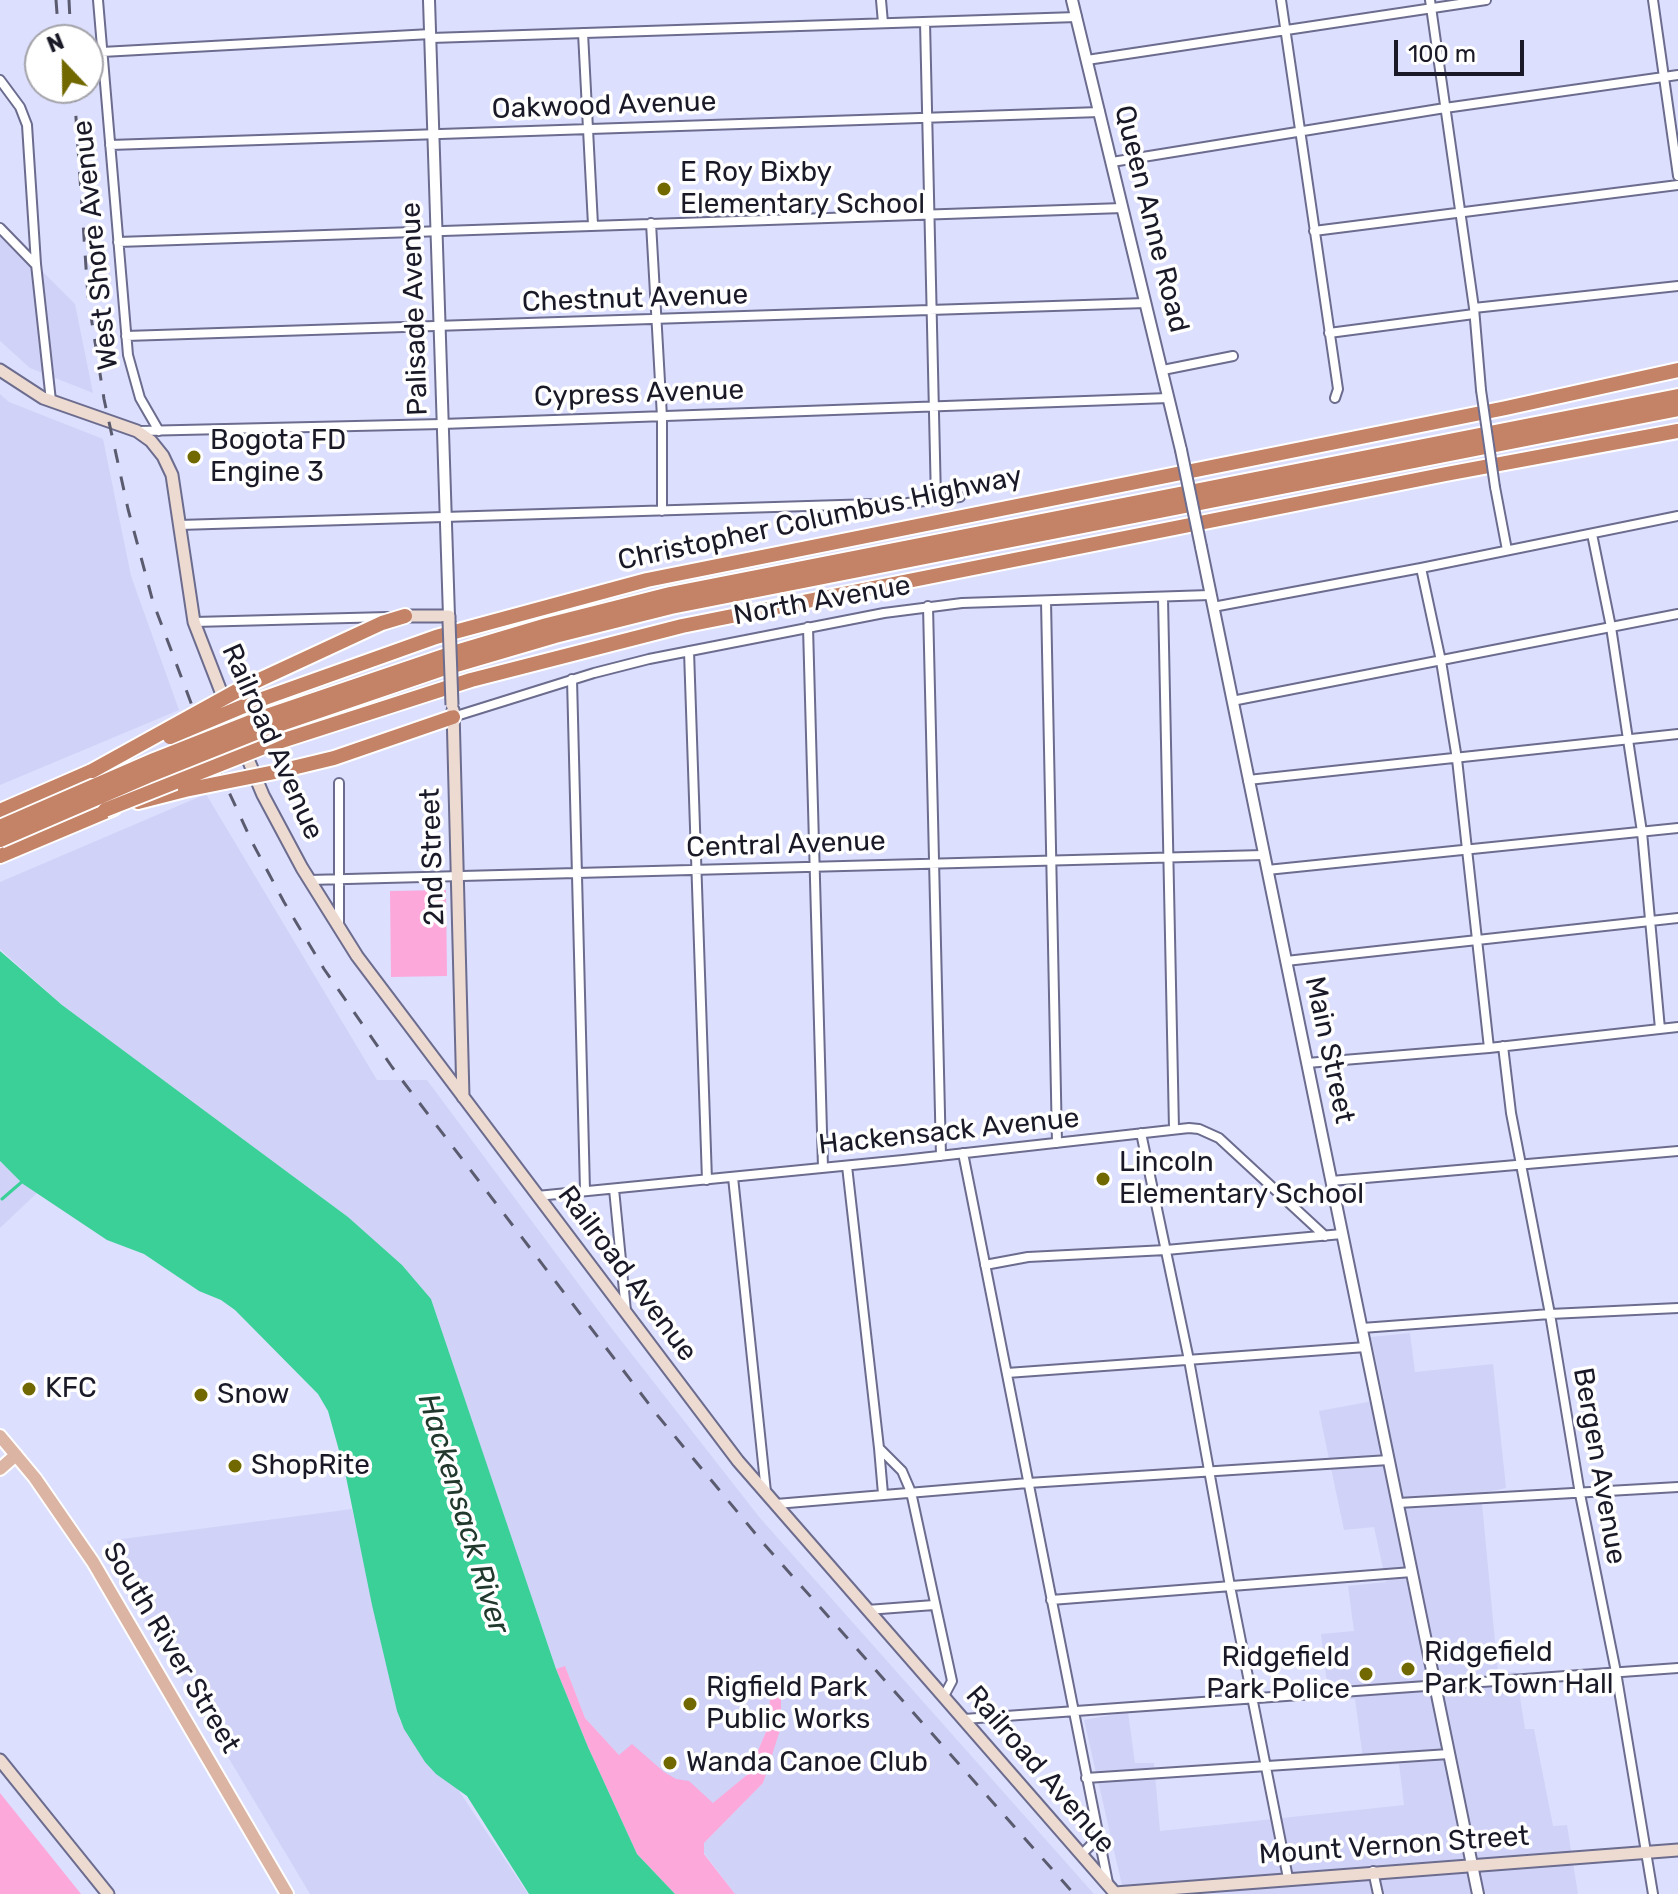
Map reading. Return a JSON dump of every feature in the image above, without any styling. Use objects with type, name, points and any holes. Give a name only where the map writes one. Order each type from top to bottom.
[{"type":"highway","name":"Christopher Columbus Highway","points":[[0,811],[251,703],[407,647],[616,587],[1536,402],[1678,370]]},
{"type":"highway","name":"Christopher Columbus Highway","points":[[0,840],[260,725],[441,656],[655,598],[1678,396]]},
{"type":"highway","name":"Christopher Columbus Highway","points":[[0,827],[154,760],[260,725],[439,670],[671,607],[1678,409]]},
{"type":"highway","points":[[0,856],[105,810],[269,745],[499,672],[710,619],[1678,431]]},
{"type":"highway","points":[[92,771],[244,687],[382,623],[405,616]]},
{"type":"highway","points":[[105,810],[334,758],[453,711]]},
{"type":"main road","name":"Cypress Avenue","points":[[0,370],[51,401],[137,431]]},
{"type":"main road","points":[[137,431],[155,445],[172,475],[194,622]]},
{"type":"main road","points":[[405,616],[449,619]]},
{"type":"main road","name":"2nd Street","points":[[449,619],[463,1097]]},
{"type":"main road","name":"Railroad Avenue","points":[[194,622],[263,795],[339,929],[738,1461],[1113,1890]]},
{"type":"main road","name":"South River Street","points":[[0,1436],[65,1519],[93,1562],[287,1894]]},
{"type":"main road","points":[[0,1469],[16,1455]]},
{"type":"main road","points":[[0,1760],[108,1894]]},
{"type":"main road","name":"Mount Vernon Street","points":[[1113,1890],[1194,1890],[1273,1879],[1678,1850]]},
{"type":"street","name":"West Shore Avenue","points":[[98,0],[100,24]]},
{"type":"street","name":"Palisade Avenue","points":[[429,0],[449,619]]},
{"type":"street","points":[[881,0],[883,23]]},
{"type":"street","name":"Queen Anne Road","points":[[1072,0],[1181,450]]},
{"type":"street","points":[[1281,0],[1338,389],[1335,398]]},
{"type":"street","points":[[1087,60],[1430,4],[1486,0]]},
{"type":"street","points":[[1653,0],[1678,176]]},
{"type":"street","points":[[1430,4],[1474,311],[1481,390],[1507,550]]},
{"type":"street","points":[[104,52],[431,36],[1077,17]]},
{"type":"street","points":[[925,22],[936,500]]},
{"type":"street","points":[[583,33],[593,225]]},
{"type":"street","name":"West Shore Avenue","points":[[104,75],[126,336],[134,380],[159,431]]},
{"type":"street","points":[[1112,162],[1445,108],[1678,75]]},
{"type":"street","points":[[0,80],[20,107],[27,125],[36,264],[51,401]]},
{"type":"street","name":"Oakwood Avenue","points":[[110,145],[1100,112]]},
{"type":"street","points":[[1314,231],[1678,185]]},
{"type":"street","points":[[118,242],[1123,208]]},
{"type":"street","points":[[651,223],[662,417],[662,511]]},
{"type":"street","points":[[0,228],[36,264]]},
{"type":"street","points":[[1329,333],[1474,311],[1678,286]]},
{"type":"street","name":"Chestnut Avenue","points":[[126,336],[1146,303]]},
{"type":"street","points":[[1163,370],[1233,356]]},
{"type":"street","name":"Cypress Avenue","points":[[137,431],[662,417],[1169,398]]},
{"type":"street","name":"Main Street","points":[[1181,450],[1478,1894]]},
{"type":"street","points":[[179,525],[907,503],[960,497]]},
{"type":"street","name":"North Avenue","points":[[453,711],[689,651],[928,606],[1163,598],[1212,601],[1421,568],[1678,516]]},
{"type":"street","points":[[1592,534],[1611,627],[1642,832],[1660,1029]]},
{"type":"street","points":[[1421,568],[1441,661],[1457,759],[1489,1048]]},
{"type":"street","points":[[1163,598],[1174,1129]]},
{"type":"street","points":[[1046,601],[1057,1143]]},
{"type":"street","points":[[928,606],[941,1156]]},
{"type":"street","points":[[1232,701],[1678,614]]},
{"type":"street","points":[[194,622],[405,616]]},
{"type":"street","points":[[808,627],[823,1168]]},
{"type":"street","points":[[689,651],[707,1180]]},
{"type":"street","points":[[572,679],[585,1191]]},
{"type":"street","points":[[1248,780],[1678,734]]},
{"type":"street","points":[[339,783],[339,929]]},
{"type":"street","points":[[1267,870],[1678,828]]},
{"type":"street","name":"Central Avenue","points":[[309,880],[1264,855]]},
{"type":"street","points":[[1286,961],[1678,918]]},
{"type":"street","points":[[1307,1063],[1489,1048],[1678,1027]]},
{"type":"street","name":"Bergen Avenue","points":[[1503,1046],[1511,1113],[1550,1314],[1580,1494],[1616,1672],[1653,1894]]},
{"type":"street","name":"Hackensack Avenue","points":[[537,1196],[847,1166],[1174,1129],[1199,1129],[1219,1138],[1325,1236]]},
{"type":"street","points":[[1141,1133],[1189,1360],[1288,1878]]},
{"type":"street","points":[[1331,1181],[1678,1151]]},
{"type":"street","points":[[963,1153],[1086,1778],[1113,1890]]},
{"type":"street","points":[[847,1166],[883,1494]]},
{"type":"street","points":[[733,1177],[766,1493]]},
{"type":"street","points":[[614,1189],[626,1313]]},
{"type":"street","points":[[985,1265],[1028,1257],[1166,1250],[1342,1234]]},
{"type":"street","points":[[1362,1328],[1678,1308]]},
{"type":"street","points":[[1007,1373],[1366,1347]]},
{"type":"street","points":[[879,1448],[902,1471],[911,1492],[952,1681],[944,1696]]},
{"type":"street","points":[[776,1504],[1028,1483],[1389,1460]]},
{"type":"street","points":[[1398,1503],[1678,1487]]},
{"type":"street","points":[[1051,1600],[1412,1572]]},
{"type":"street","points":[[867,1610],[934,1605]]},
{"type":"street","points":[[964,1719],[1678,1668]]},
{"type":"street","points":[[1086,1778],[1449,1754]]},
{"type":"street","points":[[1084,1857],[1098,1833]]},
{"type":"street","points":[[1084,1857],[1100,1844]]},
{"type":"street","points":[[1373,1871],[1378,1894]]},
{"type":"street","points":[[1273,1879],[1276,1894]]},
{"type":"shaded area","points":[[0,229],[75,304],[93,393],[30,368],[0,341]]},
{"type":"shaded area","points":[[0,394],[9,402],[103,439],[131,576],[179,710],[0,785]]},
{"type":"shaded area","points":[[206,794],[377,1080],[427,1080],[609,1325],[760,1518],[1094,1894],[735,1894],[704,1853],[704,1843],[763,1783],[781,1692],[776,1684],[770,1698],[768,1727],[748,1774],[700,1816],[619,1755],[585,1718],[565,1666],[556,1669],[431,1299],[402,1265],[348,1217],[62,1005],[0,949],[0,882]]},
{"type":"shaded area","points":[[446,890],[447,976],[391,977],[390,891]]},
{"type":"shaded area","points":[[0,1162],[37,1193],[0,1228]]},
{"type":"shaded area","points":[[1410,1333],[1415,1372],[1493,1364],[1506,1488],[1481,1493],[1498,1673],[1516,1672],[1525,1729],[1534,1729],[1553,1826],[1567,1825],[1578,1894],[1124,1894],[1084,1720],[1128,1712],[1135,1763],[1154,1763],[1160,1831],[1404,1805],[1399,1764],[1364,1766],[1355,1699],[1329,1699],[1321,1634],[1354,1631],[1348,1586],[1386,1582],[1374,1527],[1344,1530],[1319,1411],[1384,1399],[1371,1337]]},
{"type":"shaded area","points":[[352,1509],[400,1721],[455,1785],[528,1894],[310,1894],[112,1563],[107,1541]]},
{"type":"shaded area","points":[[565,1666],[585,1718],[619,1755],[632,1744],[664,1772],[676,1779],[689,1781],[713,1803],[748,1774],[768,1727],[770,1698],[776,1683],[781,1692],[781,1727],[763,1783],[704,1843],[704,1854],[735,1894],[675,1894],[637,1854],[556,1669]]},
{"type":"shaded area","points":[[0,1793],[81,1894],[0,1894]]},
{"type":"water","name":"Hackensack River","points":[[0,951],[62,1005],[348,1217],[402,1265],[431,1299],[556,1669],[637,1854],[675,1894],[529,1894],[467,1796],[436,1774],[425,1762],[404,1729],[397,1711],[345,1472],[328,1411],[318,1394],[235,1310],[199,1291],[144,1254],[107,1240],[23,1184],[0,1161]]},
{"type":"waterway","points":[[2,1199],[24,1180]]},
{"type":"railway","points":[[56,0],[58,24]]},
{"type":"railway","points":[[69,0],[70,24]]},
{"type":"railway","points":[[75,104],[88,297],[104,399],[128,509],[153,602],[205,740],[252,842],[284,902],[324,969],[392,1067],[658,1416],[764,1544],[1074,1894]]},
{"type":"place","name":"E Roy Bixby Elementary School","points":[[664,189]]},
{"type":"place","name":"Bogota FD Engine 3","points":[[194,457]]},
{"type":"place","name":"Lincoln Elementary School","points":[[1103,1179]]},
{"type":"place","name":"KFC","points":[[29,1389]]},
{"type":"place","name":"Snow","points":[[201,1395]]},
{"type":"place","name":"ShopRite","points":[[235,1466]]},
{"type":"place","name":"Ridgefield Park Town Hall","points":[[1408,1669]]},
{"type":"place","name":"Ridgefield Park Police","points":[[1366,1674]]},
{"type":"place","name":"Rigfield Park Public Works","points":[[690,1704]]},
{"type":"place","name":"Wanda Canoe Club","points":[[670,1763]]}]
